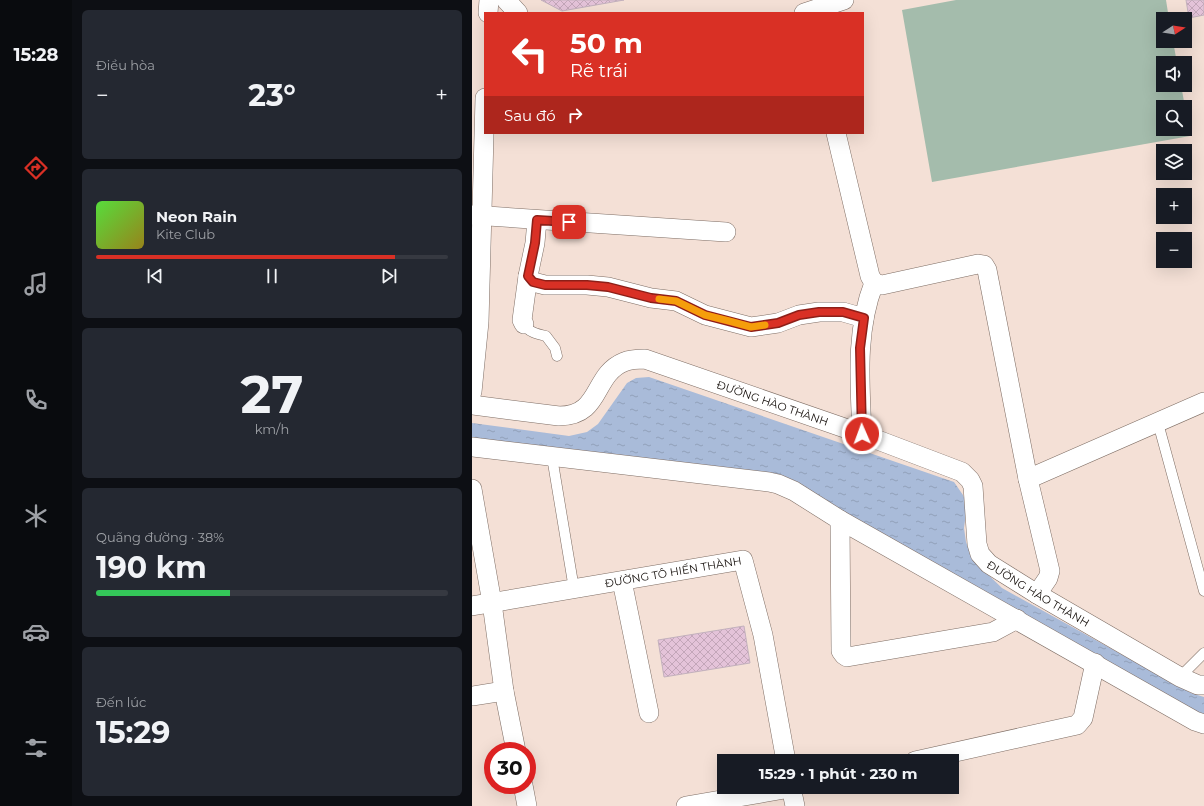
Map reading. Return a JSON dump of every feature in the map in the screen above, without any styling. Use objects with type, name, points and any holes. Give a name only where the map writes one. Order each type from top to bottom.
[{"type":"street","points":[[488,12],[489,0]]},
{"type":"street","points":[[506,0],[517,12]]},
{"type":"street","points":[[809,12],[844,0]]},
{"type":"street","points":[[472,392],[477,216],[484,113]]},
{"type":"street","points":[[836,134],[870,276],[874,283]]},
{"type":"street","points":[[477,216],[726,232]]},
{"type":"street","points":[[524,324],[522,320],[528,276],[535,243],[537,220]]},
{"type":"street","points":[[874,283],[882,284],[978,264],[986,267],[1028,479],[1050,571],[1048,578],[1037,594]]},
{"type":"street","points":[[528,276],[533,282],[545,285],[587,285],[608,287],[651,298],[676,301],[705,315],[751,327],[778,323],[799,315],[819,312],[843,312],[864,318]]},
{"type":"street","points":[[862,434],[860,348],[864,318],[869,295],[874,283]]},
{"type":"street","name":"ĐƯỜNG HÀO THÀNH","points":[[472,406],[558,416],[570,416],[581,412],[589,404],[608,374],[616,367],[633,359],[645,359],[862,434],[962,472],[967,476],[974,492],[975,532],[977,544],[980,554],[989,564],[1037,594],[1180,677],[1198,685],[1204,684]]},
{"type":"street","points":[[1028,479],[1204,402]]},
{"type":"street","points":[[472,447],[778,484],[794,491],[840,520],[1095,663],[1195,721],[1204,724]]},
{"type":"street","points":[[472,489],[492,603],[504,690],[514,742]]},
{"type":"street","points":[[840,520],[841,651],[847,657],[993,632],[1017,619]]},
{"type":"street","name":"ĐƯỜNG TÔ HIẾN THÀNH","points":[[472,606],[743,560],[763,635],[785,754]]},
{"type":"street","points":[[622,581],[649,713]]},
{"type":"street","points":[[946,754],[1077,725],[1082,718],[1095,663]]},
{"type":"street","points":[[472,696],[504,690]]},
{"type":"street","points":[[525,794],[527,806]]},
{"type":"street","points":[[686,806],[778,794]]},
{"type":"lane","points":[[524,324],[525,327],[536,334],[546,336],[555,348],[557,356]]},
{"type":"lane","points":[[1158,423],[1204,591]]},
{"type":"lane","points":[[552,457],[574,589]]},
{"type":"lane","points":[[1180,677],[1204,653]]},
{"type":"green space","points":[[956,0],[1166,0],[1168,12],[1156,12],[1156,48],[1174,48],[1176,56],[1156,56],[1156,92],[1182,92],[1184,100],[1156,100],[1156,136],[1190,136],[932,182],[902,10]]},
{"type":"water","points":[[649,377],[954,482],[963,495],[967,506],[964,528],[966,542],[974,561],[1002,588],[1191,693],[1204,697],[1204,717],[782,477],[472,438],[472,423],[569,436],[587,432],[598,424],[627,383],[636,378]]},
{"type":"building","points":[[541,0],[624,0],[562,11]]},
{"type":"building","points":[[1186,0],[1204,0],[1204,15],[1192,17],[1192,12],[1188,12]]},
{"type":"building","points":[[744,626],[750,663],[664,677],[658,640]]},
{"type":"slow traffic","points":[[659,299],[676,301],[705,315],[751,327],[765,325]]},
{"type":"route","points":[[569,222],[537,220],[535,243],[528,276],[533,282],[545,285],[564,284],[608,287],[651,298],[676,301],[705,315],[751,327],[778,323],[799,315],[819,312],[843,312],[864,318],[860,348],[862,434]]}]
